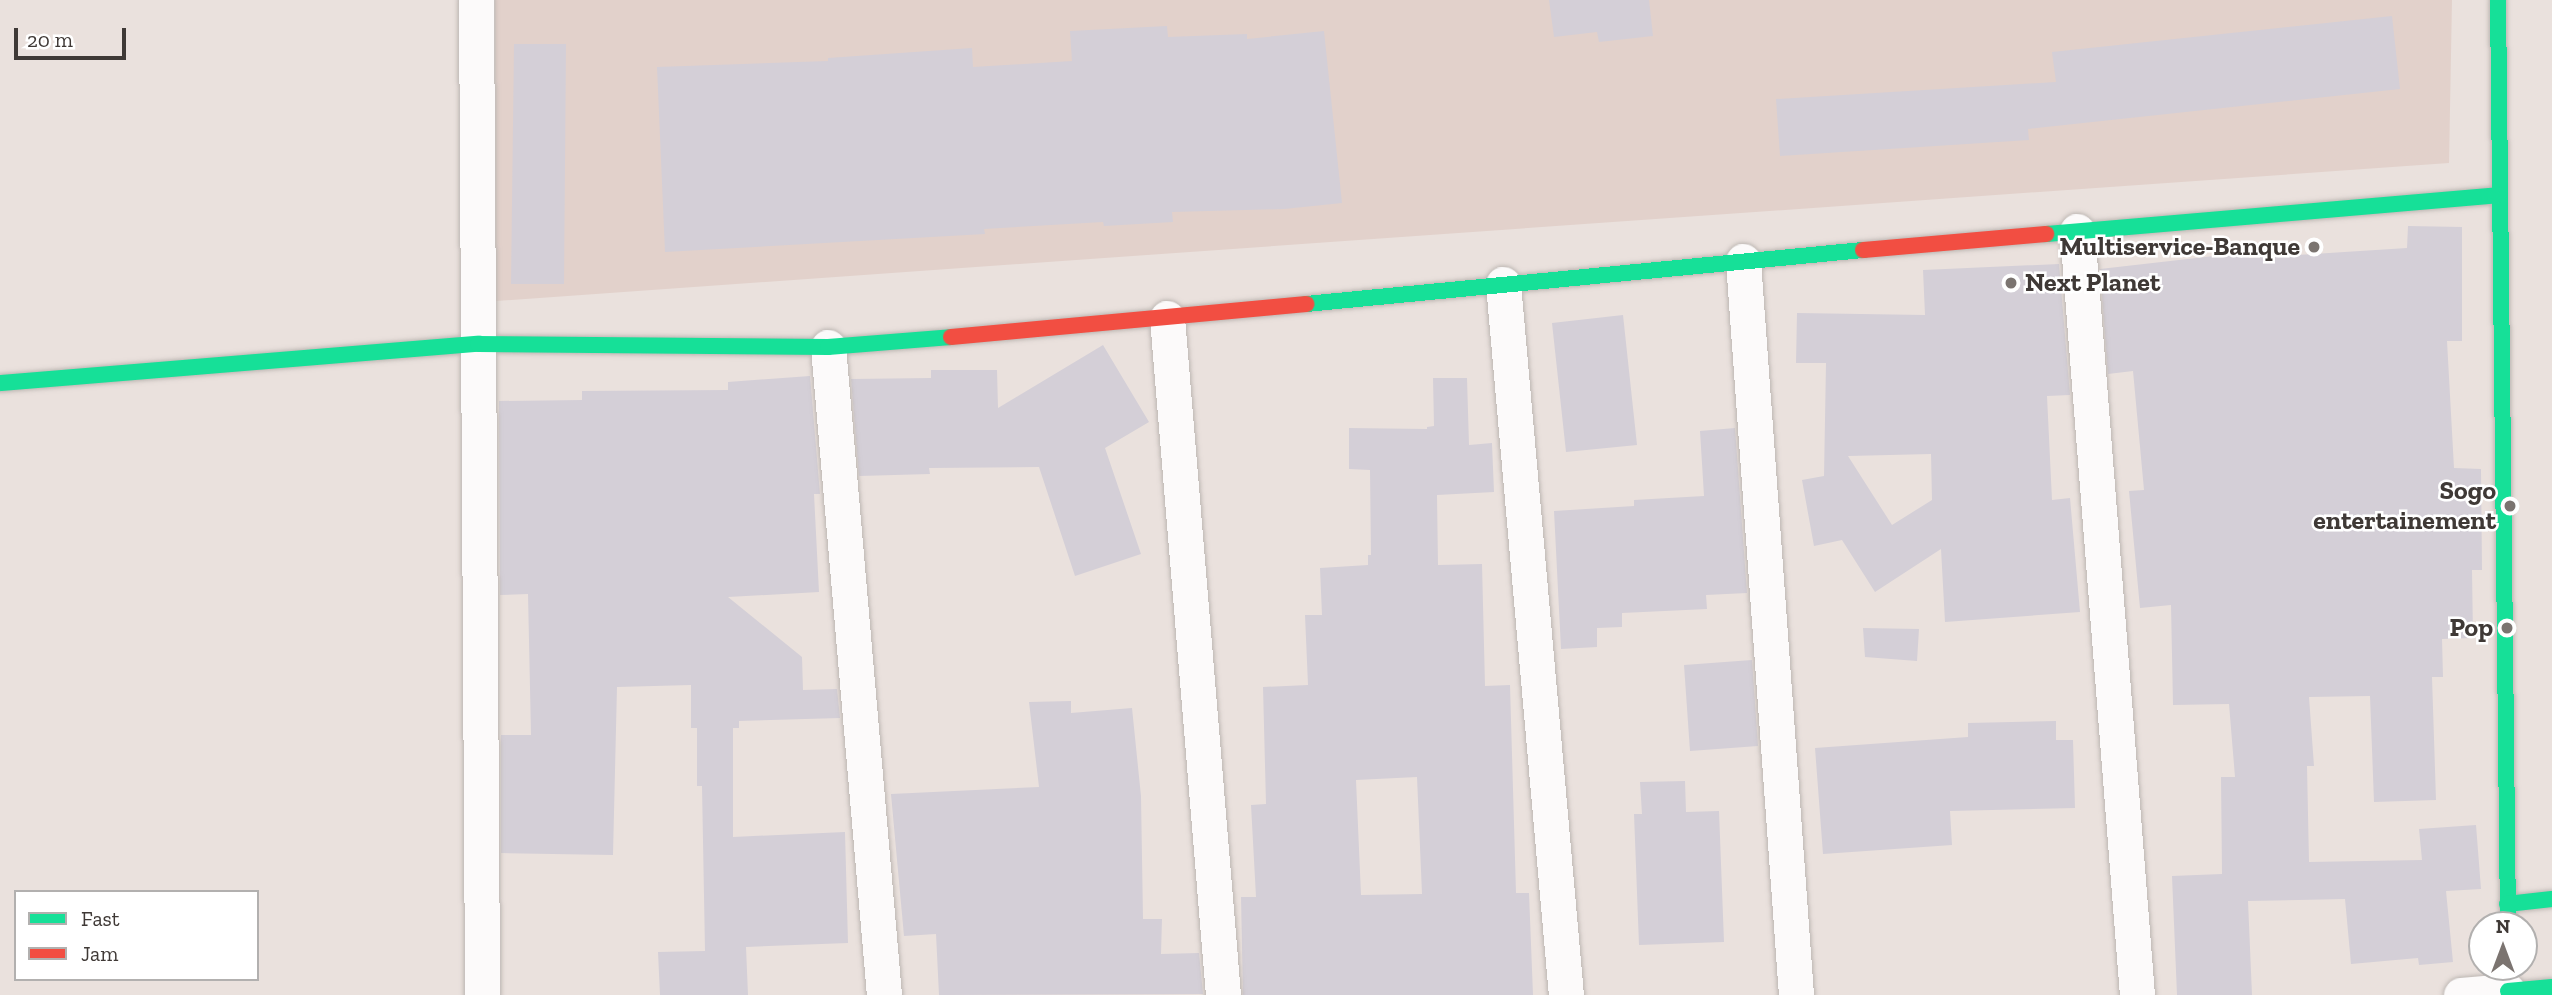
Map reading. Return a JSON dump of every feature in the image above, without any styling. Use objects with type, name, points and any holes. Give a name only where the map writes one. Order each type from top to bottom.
[{"type":"street","points":[[476,0],[482,995]]},
{"type":"street","points":[[2498,0],[2507,911]]},
{"type":"street","points":[[0,383],[478,344],[828,347],[1167,318],[1743,261],[2498,195]]},
{"type":"street","points":[[2077,231],[2137,995]]},
{"type":"street","points":[[1743,261],[1796,995]]},
{"type":"street","points":[[1503,284],[1566,995]]},
{"type":"street","points":[[1167,318],[1223,995]]},
{"type":"street","points":[[828,347],[884,995]]},
{"type":"street","points":[[2507,904],[2552,898]]},
{"type":"street","points":[[2461,995],[2508,988],[2552,987]]},
{"type":"shaded area","points":[[495,0],[2452,0],[2449,163],[496,301]]},
{"type":"building","points":[[1549,0],[1649,0],[1653,36],[1599,42],[1597,32],[1554,37]]},
{"type":"building","points":[[2392,16],[2400,89],[2028,129],[2029,140],[1780,156],[1776,99],[2056,82],[2052,52]]},
{"type":"building","points":[[1167,26],[1168,37],[1247,34],[1247,39],[1324,31],[1342,203],[1284,209],[1172,212],[1173,222],[1104,226],[1103,222],[984,229],[985,234],[665,252],[657,67],[828,61],[828,58],[972,48],[973,67],[1072,61],[1070,31]]},
{"type":"building","points":[[514,44],[566,44],[564,284],[511,284]]},
{"type":"building","points":[[2408,226],[2462,227],[2462,341],[2447,341],[2454,468],[2481,469],[2482,570],[2472,570],[2473,638],[2442,639],[2443,677],[2432,677],[2436,800],[2374,802],[2370,696],[2309,697],[2314,766],[2307,766],[2309,862],[2422,860],[2419,829],[2476,825],[2481,889],[2446,891],[2453,962],[2419,965],[2418,958],[2351,964],[2345,899],[2248,901],[2252,995],[2177,995],[2172,876],[2222,874],[2221,777],[2235,777],[2229,704],[2173,705],[2171,605],[2140,608],[2129,491],[2144,490],[2133,371],[2108,374],[2100,269],[2249,252],[2249,258],[2407,248]]},
{"type":"building","points":[[2059,264],[2070,395],[2047,396],[2052,500],[2070,498],[2080,612],[1945,622],[1941,549],[1875,592],[1842,540],[1814,546],[1802,480],[1824,476],[1826,363],[1796,363],[1797,313],[1925,315],[1923,270]],"holes":[[[1931,454],[1932,500],[1892,525],[1848,456]]]},
{"type":"building","points":[[1623,315],[1637,445],[1566,452],[1552,323]]},
{"type":"building","points":[[1103,345],[1149,422],[1105,448],[1141,554],[1075,576],[1039,467],[929,468],[930,474],[859,476],[851,379],[931,378],[931,370],[997,370],[998,408]]},
{"type":"building","points":[[810,376],[820,494],[814,494],[819,592],[728,597],[802,657],[803,690],[837,689],[840,718],[739,721],[739,728],[733,728],[733,837],[845,832],[848,943],[746,947],[748,995],[660,995],[658,952],[705,951],[702,786],[697,786],[697,728],[691,728],[691,685],[617,687],[613,855],[501,853],[501,735],[531,735],[528,594],[500,595],[499,401],[582,400],[582,391],[728,390],[728,382]]},
{"type":"building","points":[[1433,378],[1467,378],[1469,445],[1492,443],[1494,492],[1437,495],[1438,565],[1482,564],[1485,686],[1510,685],[1516,893],[1529,893],[1533,995],[1243,995],[1241,897],[1256,897],[1251,805],[1266,804],[1263,687],[1308,685],[1305,615],[1322,615],[1320,568],[1368,565],[1368,555],[1371,555],[1370,470],[1349,469],[1349,428],[1427,429],[1434,426]],"holes":[[[1417,777],[1422,894],[1361,895],[1356,780]]]},
{"type":"building","points":[[1735,428],[1747,593],[1706,595],[1707,609],[1622,613],[1622,627],[1597,628],[1597,647],[1561,649],[1554,511],[1634,506],[1634,500],[1704,496],[1700,431]]},
{"type":"building","points":[[1863,628],[1919,629],[1917,661],[1865,657]]},
{"type":"building","points":[[1752,660],[1758,746],[1690,751],[1684,665]]},
{"type":"building","points":[[1071,701],[1071,713],[1132,708],[1141,796],[1143,919],[1162,919],[1161,954],[1199,953],[1203,994],[939,995],[936,934],[904,936],[891,794],[1039,787],[1029,702]]},
{"type":"building","points":[[2056,721],[2056,740],[2073,740],[2075,808],[1950,811],[1952,845],[1823,854],[1815,748],[1968,737],[1968,723]]},
{"type":"building","points":[[1685,781],[1686,812],[1719,811],[1724,942],[1639,945],[1634,814],[1642,814],[1640,782]]},
{"type":"traffic: fast","points":[[2498,0],[2508,911]]},
{"type":"traffic: fast","points":[[2046,234],[2498,195]]},
{"type":"traffic: fast","points":[[1306,304],[1863,250]]},
{"type":"traffic: fast","points":[[0,383],[478,344],[828,347],[951,337]]},
{"type":"traffic: fast","points":[[2507,904],[2552,899]]},
{"type":"traffic: fast","points":[[2508,991],[2552,987]]},
{"type":"traffic: jam","points":[[1863,250],[2046,234]]},
{"type":"traffic: jam","points":[[951,337],[1306,304]]},
{"type":"place","name":"Multiservice-Banque","points":[[2314,247]]},
{"type":"place","name":"Next Planet","points":[[2011,283]]},
{"type":"place","name":"Sogo entertainement","points":[[2510,506]]},
{"type":"place","name":"Pop","points":[[2507,628]]}]
